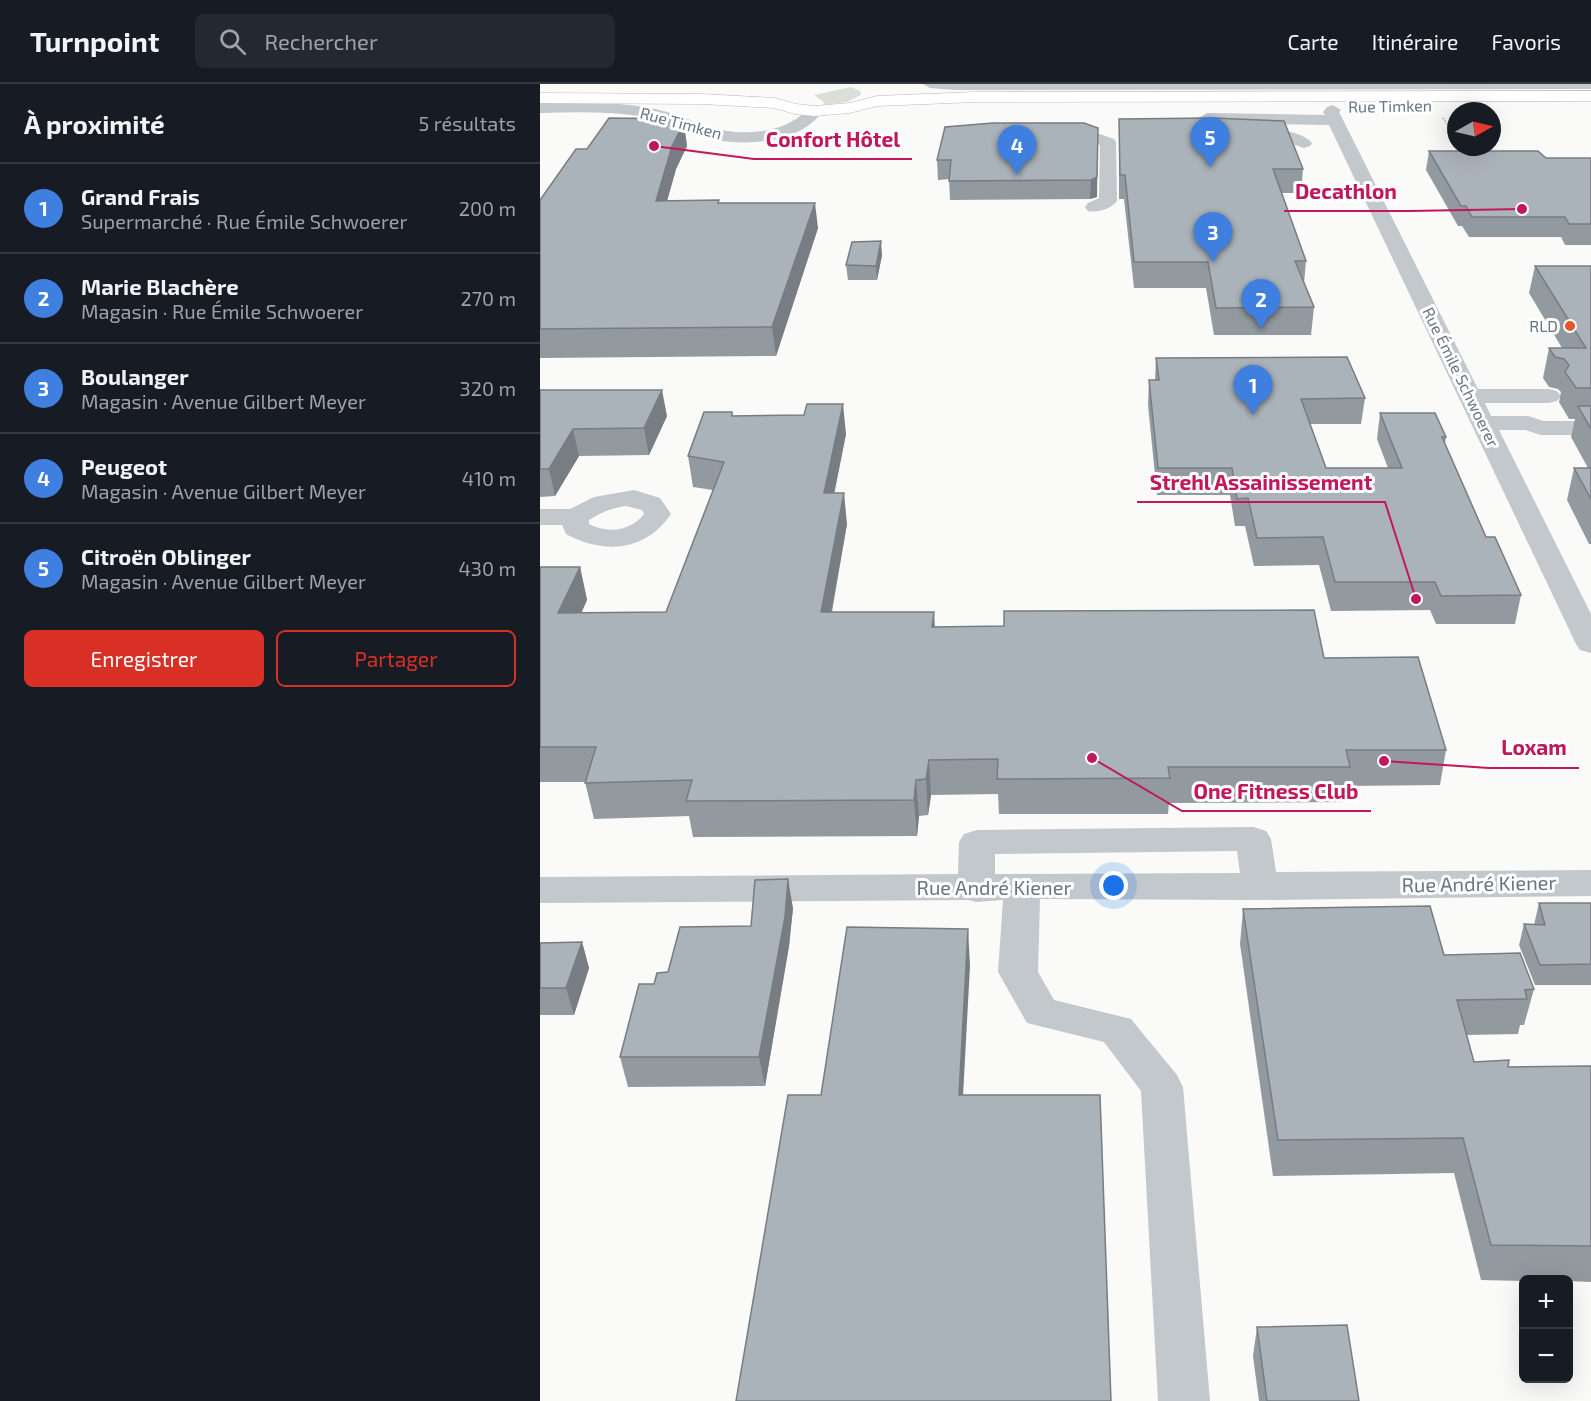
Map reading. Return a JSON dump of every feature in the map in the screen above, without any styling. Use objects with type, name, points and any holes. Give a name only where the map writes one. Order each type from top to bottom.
[{"type":"main road","points":[[878,93],[976,97],[1267,89],[1591,96]]},
{"type":"main road","points":[[540,93],[777,95],[795,109],[815,111],[850,108],[878,93],[1591,90]]},
{"type":"main road","points":[[540,98],[777,95]]},
{"type":"street","points":[[930,84],[955,86],[1121,85],[1267,89],[1340,85],[1591,85]]},
{"type":"street","points":[[1534,84],[1542,85]]},
{"type":"street","points":[[1267,89],[1310,103],[1334,115]]},
{"type":"street","name":"Rue Timken","points":[[1261,135],[1213,135],[1208,118],[1253,117],[1275,121],[1334,115],[1349,106],[1591,104]]},
{"type":"street","name":"Rue Timken","points":[[540,108],[616,108],[647,112],[676,119],[703,132],[726,136],[752,136],[788,130],[807,121],[815,111]]},
{"type":"street","name":"Rue Émile Schwoerer","points":[[1334,115],[1591,644]]},
{"type":"street","points":[[1275,121],[1258,124],[1261,135],[1283,135],[1304,143]]},
{"type":"street","points":[[1088,135],[1108,141],[1108,201],[1094,207]]},
{"type":"street","points":[[1470,396],[1549,396]]},
{"type":"street","points":[[1483,423],[1528,423],[1541,428],[1591,428]]},
{"type":"street","points":[[540,517],[576,517]]},
{"type":"street","points":[[976,888],[977,842],[1252,839],[1260,887]]},
{"type":"street","name":"Rue André Kiener","points":[[540,890],[1591,883]]},
{"type":"street","points":[[1022,888],[1018,972],[1041,1012],[1117,1030],[1162,1087],[1184,1401]]},
{"type":"path","points":[[1443,118],[1447,124]]},
{"type":"shaded area","points":[[851,87],[860,91],[861,95],[847,102],[823,105],[824,102],[814,95]]},
{"type":"building","points":[[609,118],[682,119],[680,123],[684,123],[672,146],[656,201],[815,203],[772,327],[540,329],[540,200],[576,149],[587,149]]},
{"type":"building","points":[[1213,118],[1284,121],[1303,169],[1273,169],[1306,261],[1295,261],[1314,307],[1216,308],[1208,262],[1134,262],[1125,175],[1120,175],[1119,119]]},
{"type":"building","points":[[993,123],[1084,123],[1098,128],[1097,177],[1091,180],[949,181],[951,160],[937,160],[945,127]]},
{"type":"building","points":[[1429,151],[1447,151],[1447,156],[1501,156],[1501,151],[1538,151],[1546,158],[1591,158],[1591,224],[1569,224],[1565,217],[1472,217],[1466,206],[1461,206]]},
{"type":"building","points":[[881,241],[876,266],[846,265],[852,242]]},
{"type":"building","points":[[1535,266],[1591,266],[1591,388],[1576,388],[1565,372],[1569,365],[1564,359],[1555,357],[1549,348],[1586,348]]},
{"type":"building","points":[[1347,357],[1365,398],[1301,399],[1326,468],[1402,468],[1380,413],[1435,413],[1446,437],[1442,437],[1486,537],[1495,537],[1521,595],[1441,596],[1435,582],[1335,582],[1323,537],[1257,538],[1248,498],[1237,499],[1232,468],[1158,468],[1149,380],[1159,380],[1156,358]]},
{"type":"building","points":[[540,390],[662,390],[644,428],[573,429],[549,469],[540,469]]},
{"type":"building","points":[[807,404],[843,404],[824,493],[844,493],[821,612],[934,612],[932,627],[1004,626],[1004,611],[1314,610],[1324,658],[1418,657],[1446,750],[1346,750],[1350,767],[1168,767],[1170,778],[997,779],[998,759],[929,760],[926,779],[916,780],[914,800],[686,801],[692,780],[585,783],[596,747],[540,747],[540,567],[580,567],[558,613],[666,612],[724,462],[688,456],[704,412],[732,412],[732,416],[804,415]]},
{"type":"building","points":[[1578,406],[1591,406],[1591,429]]},
{"type":"building","points":[[1574,468],[1591,468],[1591,499]]},
{"type":"building","points":[[788,879],[785,917],[759,1057],[620,1057],[639,984],[654,984],[657,973],[668,972],[680,927],[751,926],[755,880]]},
{"type":"building","points":[[1539,903],[1591,903],[1591,964],[1540,965],[1524,924],[1545,925]]},
{"type":"building","points":[[1430,906],[1444,955],[1520,953],[1534,989],[1525,990],[1527,999],[1457,1000],[1474,1062],[1509,1060],[1508,1067],[1591,1066],[1591,1246],[1491,1245],[1463,1138],[1278,1140],[1243,909]]},
{"type":"building","points":[[847,927],[968,929],[959,1095],[1100,1095],[1111,1401],[736,1401],[788,1095],[821,1095]]},
{"type":"building","points":[[582,942],[566,988],[540,988],[540,943]]},
{"type":"building","points":[[1347,1325],[1359,1401],[1267,1401],[1257,1327]]},
{"type":"place","name":"Confort Hôtel","points":[[654,146]]},
{"type":"place","name":"Citroën Oblinger","points":[[1210,167]]},
{"type":"place","name":"Peugeot","points":[[1017,175]]},
{"type":"place","name":"Decathlon","points":[[1522,209]]},
{"type":"place","name":"Boulanger","points":[[1213,262]]},
{"type":"place","name":"RLD","points":[[1570,326]]},
{"type":"place","name":"Marie Blachère","points":[[1261,329]]},
{"type":"place","name":"Grand Frais","points":[[1253,415]]},
{"type":"place","name":"Strehl Assainissement","points":[[1416,599]]},
{"type":"place","name":"One Fitness Club","points":[[1092,758]]},
{"type":"place","name":"Loxam","points":[[1384,761]]}]
